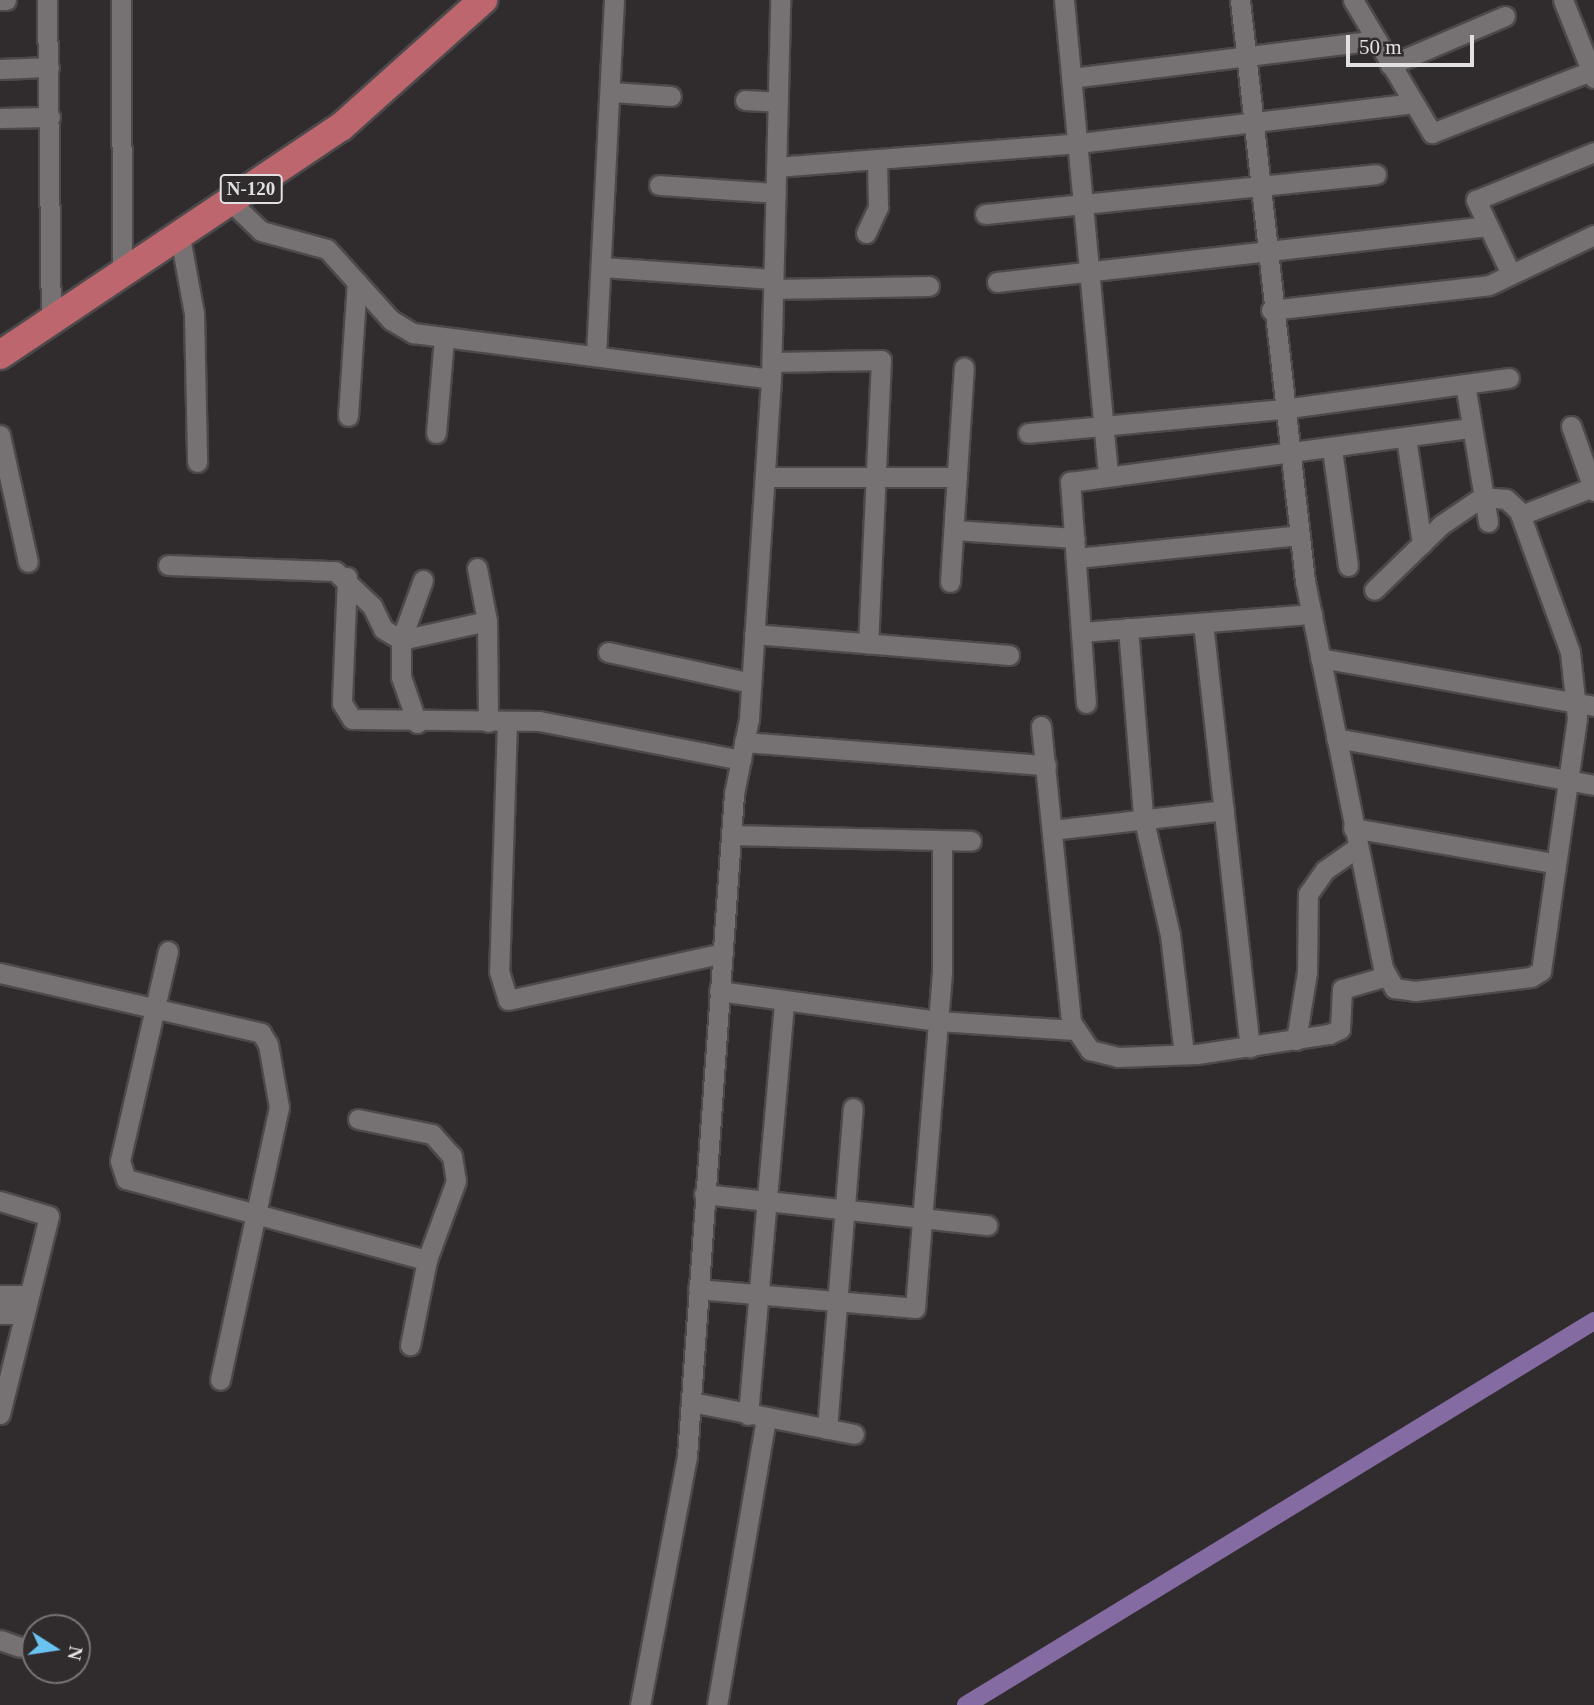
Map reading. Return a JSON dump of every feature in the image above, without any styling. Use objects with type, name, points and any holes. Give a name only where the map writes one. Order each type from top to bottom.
[{"type":"highway","name":"N-120","points":[[0,355],[341,127],[484,0]]},
{"type":"street","points":[[0,0],[6,0]]},
{"type":"street","points":[[47,0],[51,322]]},
{"type":"street","points":[[121,0],[121,275]]},
{"type":"street","points":[[596,355],[612,92],[614,0]]},
{"type":"street","points":[[640,1705],[670,1557],[691,1402],[731,835],[751,683],[771,371],[780,0]]},
{"type":"street","points":[[1064,0],[1108,476]]},
{"type":"street","points":[[1240,0],[1282,409],[1299,535],[1353,828],[1387,976],[1394,988],[1415,991],[1516,981],[1541,971],[1553,863],[1585,704],[1570,652],[1521,515],[1506,499],[1482,497],[1422,544],[1374,590]]},
{"type":"street","points":[[1353,0],[1432,133],[1593,75],[1563,0]]},
{"type":"street","points":[[1390,65],[1505,16]]},
{"type":"street","points":[[1072,78],[1377,40]]},
{"type":"street","points":[[0,69],[49,67]]},
{"type":"street","points":[[612,92],[671,96]]},
{"type":"street","points":[[745,100],[778,102]]},
{"type":"street","points":[[776,167],[1079,143],[1412,103]]},
{"type":"street","points":[[0,118],[50,117]]},
{"type":"street","points":[[1510,272],[1476,200],[1594,152]]},
{"type":"street","points":[[866,233],[878,207],[877,159]]},
{"type":"street","points":[[985,214],[1376,174]]},
{"type":"street","points":[[659,185],[776,192]]},
{"type":"street","points":[[232,202],[261,231],[327,249],[391,320],[413,333],[596,355],[771,371],[881,360],[868,644]]},
{"type":"street","points":[[997,282],[1265,249],[1486,226]]},
{"type":"street","points":[[1272,310],[1469,290],[1594,234]]},
{"type":"street","points":[[180,237],[194,313],[197,463]]},
{"type":"street","points":[[602,267],[774,284],[929,286]]},
{"type":"street","points":[[348,416],[357,282]]},
{"type":"street","points":[[436,433],[444,338]]},
{"type":"street","points":[[950,582],[964,367]]},
{"type":"street","points":[[1028,433],[1282,409],[1509,378]]},
{"type":"street","points":[[1465,384],[1470,428],[1488,522]]},
{"type":"street","points":[[1521,515],[1593,489],[1571,425]]},
{"type":"street","points":[[1086,703],[1070,482],[1288,455],[1470,428]]},
{"type":"street","points":[[0,435],[28,562]]},
{"type":"street","points":[[1406,438],[1422,544]]},
{"type":"street","points":[[1332,449],[1348,566]]},
{"type":"street","points":[[765,477],[957,477]]},
{"type":"street","points":[[954,530],[1075,538]]},
{"type":"street","points":[[1077,558],[1299,535]]},
{"type":"street","points":[[168,565],[335,571],[347,578],[383,629],[401,640],[487,621]]},
{"type":"street","points":[[477,568],[487,621],[498,722],[499,971],[508,1000],[723,953]]},
{"type":"street","points":[[347,578],[346,715],[365,723],[498,722],[578,726],[743,751],[1046,765]]},
{"type":"street","points":[[417,723],[401,677],[401,640],[423,580]]},
{"type":"street","points":[[1082,632],[1312,614]]},
{"type":"street","points":[[1203,623],[1250,1047]]},
{"type":"street","points":[[1128,628],[1143,816],[1170,935],[1184,1055]]},
{"type":"street","points":[[754,634],[1009,655]]},
{"type":"street","points":[[608,652],[751,683]]},
{"type":"street","points":[[1320,658],[1585,704]]},
{"type":"street","points":[[1041,726],[1074,1030],[1090,1050],[1118,1057],[1184,1055],[1296,1040],[1340,1029],[1342,989],[1387,976]]},
{"type":"street","points":[[1336,738],[1568,783],[1594,785]]},
{"type":"street","points":[[1052,830],[1143,816],[1224,810]]},
{"type":"street","points":[[1353,828],[1553,863]]},
{"type":"street","points":[[731,835],[971,841]]},
{"type":"street","points":[[698,1289],[915,1308],[938,1021],[942,842]]},
{"type":"street","points":[[1296,1040],[1307,972],[1308,894],[1325,870],[1357,848]]},
{"type":"street","points":[[168,951],[153,1008],[121,1171],[136,1186],[427,1260]]},
{"type":"street","points":[[0,973],[261,1033],[268,1044],[279,1107],[260,1218],[220,1380]]},
{"type":"street","points":[[719,991],[938,1021],[1074,1030]]},
{"type":"street","points":[[717,1705],[757,1417],[758,1294],[784,1002]]},
{"type":"street","points":[[827,1429],[853,1108]]},
{"type":"street","points":[[358,1119],[432,1134],[452,1156],[456,1181],[449,1214],[427,1260],[410,1345]]},
{"type":"street","points":[[704,1195],[987,1225]]},
{"type":"street","points":[[0,1200],[49,1216],[25,1304],[0,1415]]},
{"type":"street","points":[[0,1295],[25,1304]]},
{"type":"street","points":[[0,1314],[25,1304]]},
{"type":"street","points":[[691,1402],[854,1434]]},
{"type":"street","points":[[0,1640],[20,1647]]},
{"type":"waterway","points":[[966,1705],[1594,1321]]}]
